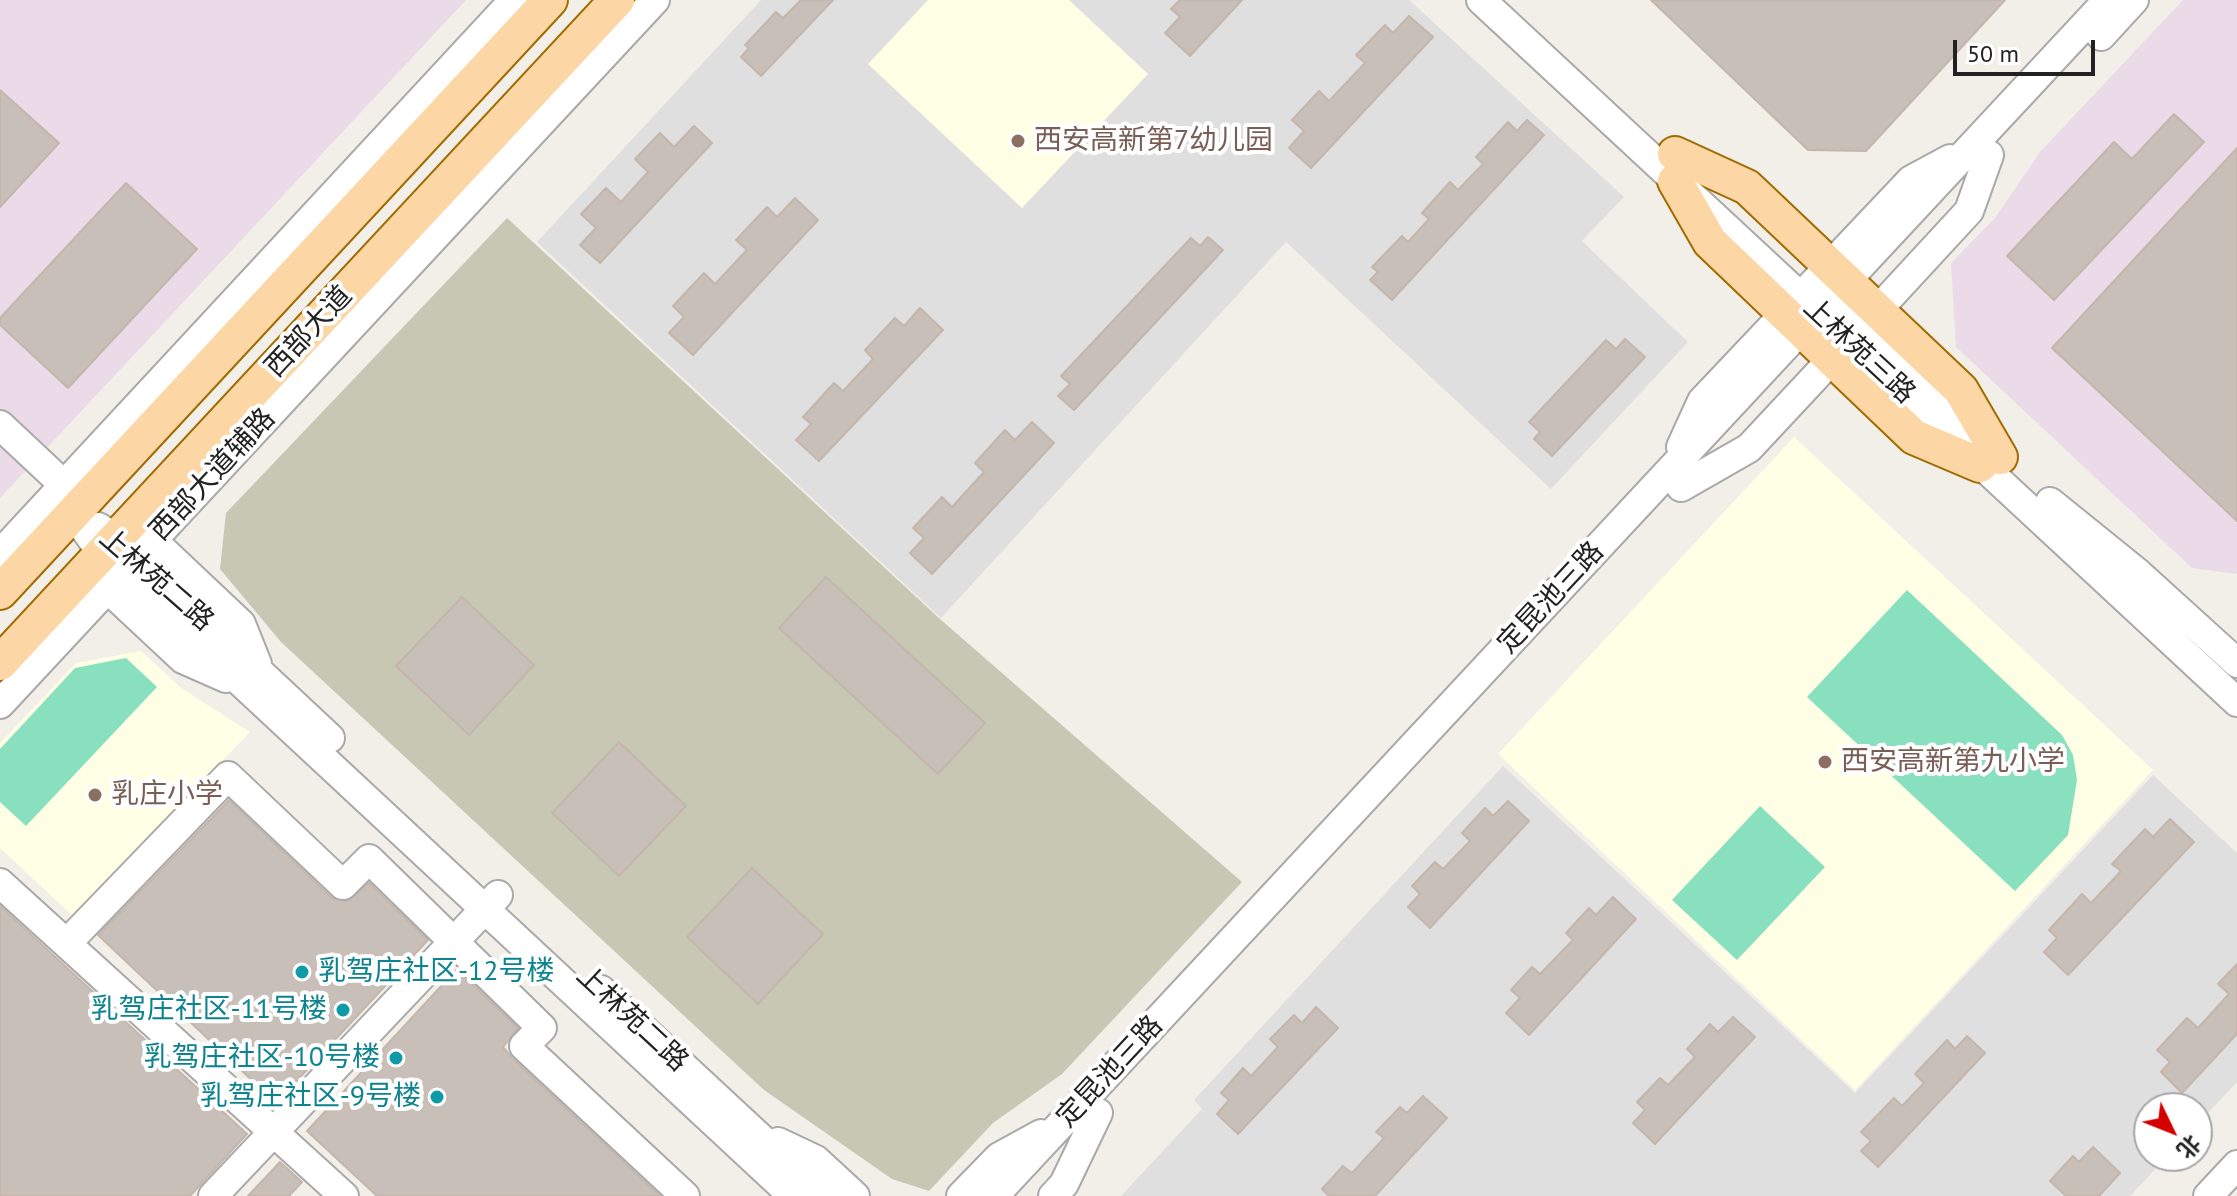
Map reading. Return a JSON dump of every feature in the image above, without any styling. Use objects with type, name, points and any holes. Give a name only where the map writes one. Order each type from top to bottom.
[{"type":"main road","name":"西部大道","points":[[0,592],[69,499],[550,0]]},
{"type":"main road","name":"西部大道","points":[[0,663],[123,558],[617,0]]},
{"type":"main road","points":[[1675,167],[1747,187],[1914,437],[1990,461]]},
{"type":"main road","points":[[1675,167],[1710,242],[1961,390],[1990,461]]},
{"type":"street","points":[[0,554],[69,499],[514,0]]},
{"type":"street","name":"西部大道辅路","points":[[0,704],[123,558],[655,0]]},
{"type":"street","points":[[1481,0],[1675,167]]},
{"type":"street","points":[[1510,0],[1675,167]]},
{"type":"street","name":"定昆池三路","points":[[994,1196],[1831,312],[1980,151],[2108,0]]},
{"type":"street","name":"定昆池三路","points":[[1980,151],[2134,0]]},
{"type":"street","points":[[1676,478],[1702,401],[1969,211],[1980,151]]},
{"type":"street","name":"上林苑二路","points":[[0,425],[123,558],[492,901],[823,1196]]},
{"type":"street","points":[[1990,461],[2139,574],[2234,674]]},
{"type":"street","name":"定昆池三路","points":[[1021,1196],[1676,478]]},
{"type":"street","points":[[123,558],[183,659],[254,680]]},
{"type":"street","points":[[67,943],[228,776],[343,885],[369,859],[542,1028],[524,1046],[685,1196]]},
{"type":"street","points":[[0,883],[344,1196]]},
{"type":"street","points":[[213,1196],[492,901]]},
{"type":"street","name":"上林苑二路","points":[[492,901],[793,1196]]},
{"type":"street","points":[[1053,1196],[1064,1184],[1098,1113]]},
{"type":"street","points":[[961,1196],[999,1157],[1063,1122]]},
{"type":"street","points":[[750,1128],[816,1160],[855,1196]]},
{"type":"street","points":[[752,1157],[773,1196]]},
{"type":"street","points":[[2208,1196],[2237,1165]]},
{"type":"street","points":[[2233,1196],[2237,1191]]},
{"type":"shaded area","points":[[0,0],[466,0],[0,498]]},
{"type":"shaded area","points":[[761,0],[1409,0],[1624,197],[1582,241],[1688,342],[1551,489],[1286,242],[941,618],[537,242]]},
{"type":"shaded area","name":"西安高新第7幼儿园","points":[[928,0],[1069,0],[1148,74],[1022,208],[868,64]]},
{"type":"shaded area","points":[[2183,0],[2237,0],[2237,574],[2192,568],[1956,347],[1951,263],[1995,218],[2040,152]]},
{"type":"shaded area","points":[[507,218],[940,619],[1242,882],[1062,1074],[993,1123],[929,1191],[892,1179],[764,1090],[281,642],[220,569],[226,513]]},
{"type":"shaded area","name":"西安高新第九小学","points":[[1794,437],[2153,770],[1855,1090],[1498,754]]},
{"type":"shaded area","name":"乳庄小学","points":[[141,651],[181,688],[250,732],[74,917],[0,848],[0,743],[76,663]]},
{"type":"shaded area","points":[[1503,766],[1855,1093],[2153,775],[2237,853],[2237,1082],[2213,1108],[2213,1092],[2133,1092],[2133,1172],[2153,1172],[2130,1196],[1121,1196],[1202,1109],[1194,1100]]},
{"type":"green space","points":[[1907,590],[2062,735],[2073,755],[2077,780],[2068,835],[2015,891],[1807,697]]},
{"type":"green space","points":[[126,658],[157,687],[26,826],[0,802],[0,749],[75,668]]},
{"type":"green space","points":[[1760,806],[1825,867],[1737,960],[1672,900]]},
{"type":"building","points":[[801,0],[833,0],[761,76],[741,57],[749,48],[745,45],[776,12],[783,18]]},
{"type":"building","points":[[1180,0],[1242,0],[1190,56],[1165,33],[1180,17],[1171,9]]},
{"type":"building","points":[[1651,0],[2005,0],[1866,151],[1808,150]]},
{"type":"building","points":[[1409,16],[1433,37],[1311,168],[1289,148],[1304,131],[1292,120],[1319,91],[1329,101],[1365,63],[1356,55],[1385,25],[1393,33]]},
{"type":"building","points":[[0,90],[59,143],[0,207]]},
{"type":"building","points":[[2174,114],[2204,142],[2054,300],[2007,256],[2114,142],[2132,159]]},
{"type":"building","points":[[1527,120],[1544,135],[1392,300],[1370,280],[1378,272],[1372,267],[1402,236],[1408,242],[1429,219],[1422,213],[1450,182],[1458,190],[1483,164],[1476,157],[1508,122],[1517,131]]},
{"type":"building","points":[[694,126],[712,143],[600,263],[580,245],[596,228],[581,214],[606,188],[621,202],[648,172],[635,159],[660,133],[674,147]]},
{"type":"building","points":[[2237,148],[2237,521],[2052,348]]},
{"type":"building","points":[[126,183],[197,249],[68,388],[0,325],[0,318]]},
{"type":"building","points":[[795,198],[818,220],[693,355],[669,333],[684,317],[673,306],[704,273],[715,284],[747,250],[736,240],[767,207],[777,217]]},
{"type":"building","points":[[1208,237],[1223,250],[1074,410],[1058,396],[1070,384],[1061,376],[1191,238],[1200,246]]},
{"type":"building","points":[[920,308],[943,330],[819,461],[796,440],[811,424],[803,417],[834,383],[843,391],[873,359],[865,350],[895,318],[904,326]]},
{"type":"building","points":[[1625,339],[1645,357],[1552,456],[1534,439],[1540,432],[1529,422],[1606,340],[1616,349]]},
{"type":"building","points":[[1032,422],[1054,443],[932,574],[910,553],[924,538],[913,528],[942,497],[952,507],[984,472],[975,463],[1005,430],[1015,440]]},
{"type":"building","points":[[826,577],[985,723],[938,774],[779,628]]},
{"type":"building","points":[[462,597],[534,665],[469,735],[396,666]]},
{"type":"building","points":[[619,742],[686,806],[619,876],[552,813]]},
{"type":"building","points":[[229,800],[332,898],[348,901],[369,883],[428,940],[276,1103],[98,935]]},
{"type":"building","points":[[1508,801],[1529,821],[1430,928],[1408,907],[1420,894],[1412,886],[1435,862],[1443,869],[1470,841],[1462,833],[1485,808],[1493,816]]},
{"type":"building","points":[[2170,819],[2194,842],[2068,975],[2044,952],[2057,938],[2049,930],[2082,894],[2091,903],[2121,871],[2112,864],[2145,829],[2153,837]]},
{"type":"building","points":[[752,868],[823,934],[758,1004],[687,937]]},
{"type":"building","points":[[1613,897],[1636,919],[1529,1035],[1506,1013],[1520,998],[1511,990],[1532,967],[1540,974],[1573,940],[1566,933],[1589,908],[1596,915]]},
{"type":"building","points":[[0,906],[247,1134],[190,1196],[0,1196]]},
{"type":"building","points":[[2237,964],[2237,1034],[2181,1092],[2161,1072],[2170,1062],[2157,1050],[2187,1018],[2198,1028],[2229,994],[2218,984]]},
{"type":"building","points":[[457,969],[518,1028],[503,1047],[512,1058],[660,1196],[377,1196],[307,1131]]},
{"type":"building","points":[[1316,1007],[1338,1028],[1238,1134],[1217,1114],[1229,1100],[1221,1093],[1243,1068],[1251,1076],[1278,1047],[1270,1039],[1294,1015],[1302,1023]]},
{"type":"building","points":[[1733,1017],[1755,1037],[1655,1144],[1633,1123],[1645,1110],[1637,1102],[1660,1078],[1668,1085],[1695,1057],[1687,1049],[1710,1024],[1718,1032]]},
{"type":"building","points":[[1967,1036],[1985,1053],[1878,1167],[1861,1151],[1871,1141],[1861,1132],[1894,1098],[1902,1106],[1924,1083],[1915,1074],[1947,1040],[1955,1049]]},
{"type":"building","points":[[1423,1096],[1447,1118],[1375,1196],[1329,1196],[1322,1189],[1343,1166],[1352,1173],[1384,1138],[1376,1132],[1400,1107],[1407,1113]]},
{"type":"building","points":[[2093,1147],[2120,1173],[2099,1196],[2066,1196],[2050,1181],[2073,1156],[2079,1162]]},
{"type":"building","points":[[280,1162],[302,1182],[289,1196],[248,1196]]},
{"type":"place","name":"西安高新第7幼儿园","points":[[1018,141]]},
{"type":"place","name":"西安高新第九小学","points":[[1825,762]]},
{"type":"place","name":"乳庄小学","points":[[95,795]]},
{"type":"place","name":"乳驾庄社区-12号楼","points":[[302,972]]},
{"type":"place","name":"乳驾庄社区-11号楼","points":[[343,1010]]},
{"type":"place","name":"乳驾庄社区-10号楼","points":[[396,1058]]},
{"type":"place","name":"乳驾庄社区-9号楼","points":[[437,1097]]}]
